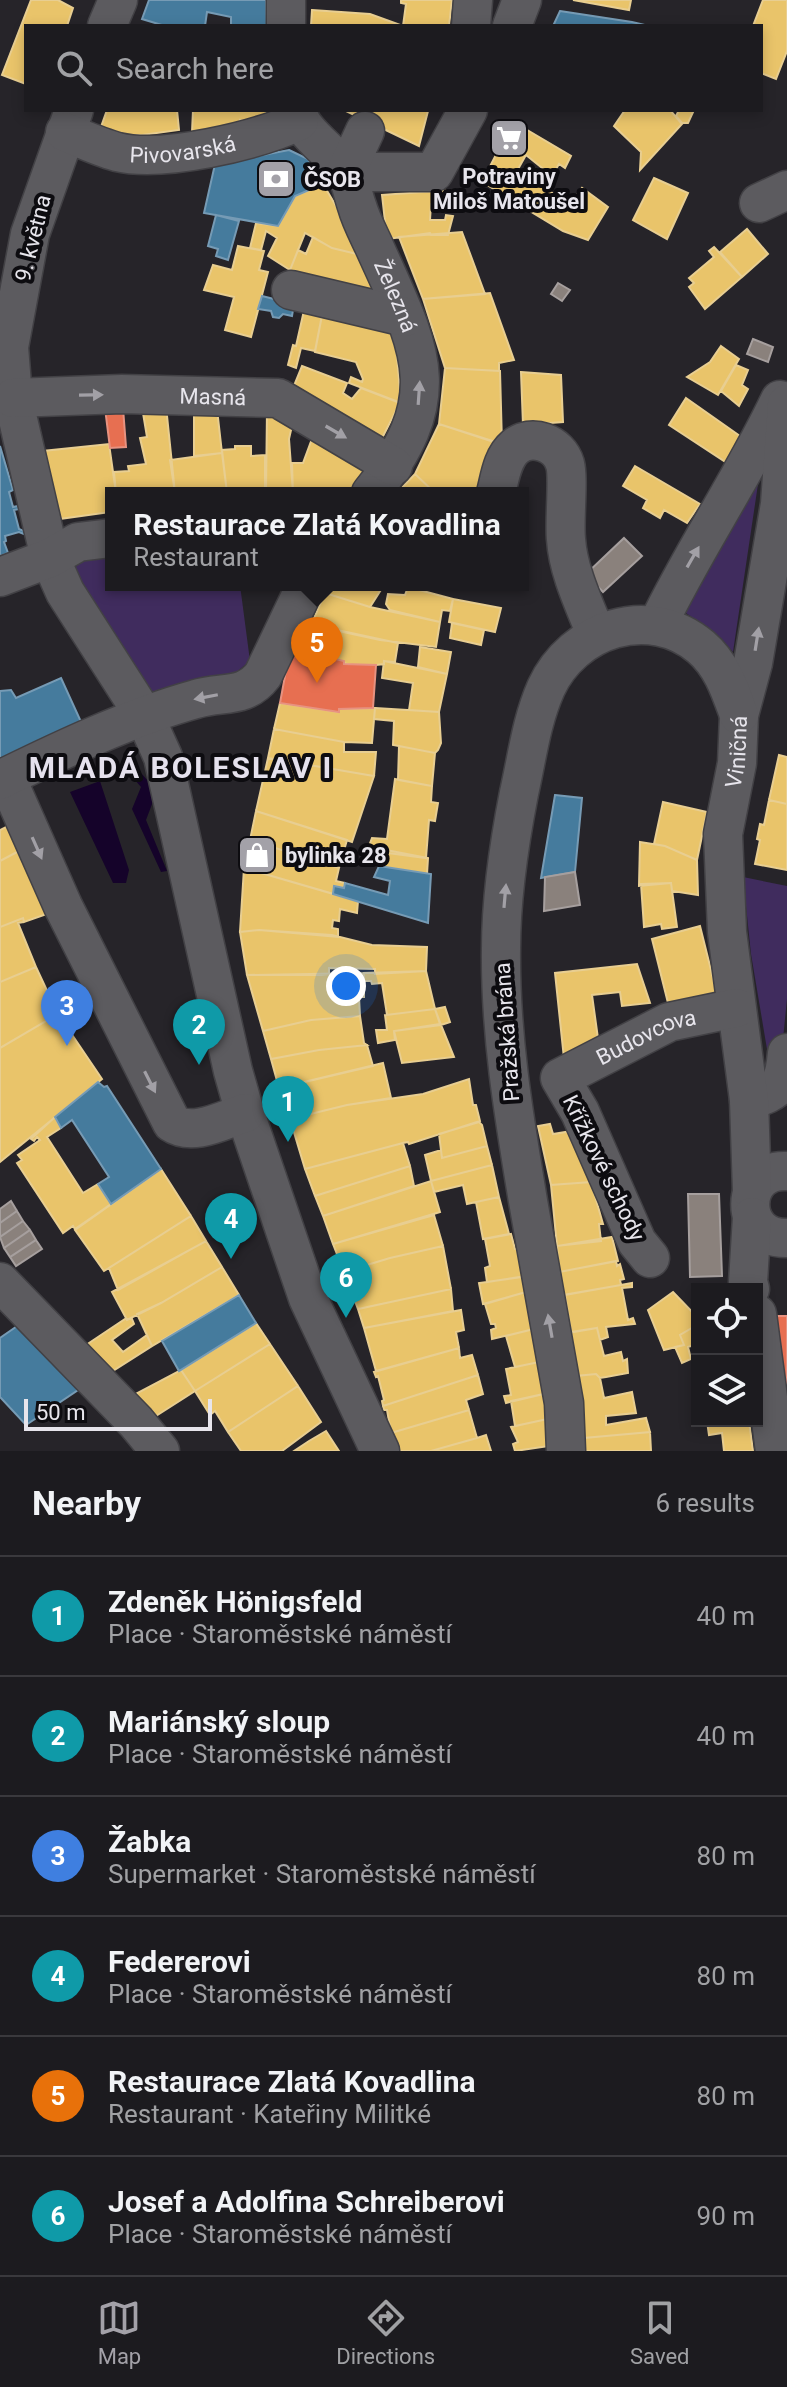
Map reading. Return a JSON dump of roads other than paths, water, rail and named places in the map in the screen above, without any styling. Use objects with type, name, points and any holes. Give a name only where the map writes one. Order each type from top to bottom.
[{"type":"street","points":[[108,24],[118,0]]},
{"type":"street","points":[[286,0],[286,24]]},
{"type":"street","points":[[471,24],[473,0]]},
{"type":"street","points":[[513,24],[522,0]]},
{"type":"street","points":[[365,131],[346,172],[434,172],[465,112]]},
{"type":"street","name":"Železná","points":[[297,116],[346,172],[358,211],[416,345],[421,385],[417,414],[382,479]]},
{"type":"street","name":"Pivovarská","points":[[70,121],[120,153],[176,153],[271,134],[297,116]]},
{"type":"street","name":"9. května","points":[[70,121],[30,234],[5,347],[13,398],[50,558],[65,592],[145,717],[163,757],[245,1113],[308,1298],[380,1451]]},
{"type":"street","points":[[291,290],[405,317]]},
{"type":"street","points":[[657,626],[764,432],[787,384]]},
{"type":"street","name":"Masná","points":[[13,398],[122,394],[278,398],[382,479]]},
{"type":"street","name":"Viničná","points":[[748,1283],[752,1204],[749,1100],[727,932],[723,834],[737,763],[739,715],[753,663],[780,504],[787,404]]},
{"type":"street","points":[[573,426],[565,464],[566,542],[578,588],[596,634]]},
{"type":"street","points":[[498,487],[505,460],[515,447],[530,440],[546,443],[556,450],[565,464]]},
{"type":"street","points":[[0,577],[50,558],[78,542],[105,539]]},
{"type":"street","points":[[245,1113],[191,1130],[172,1123],[63,906],[3,778],[195,699],[254,688],[303,591]]},
{"type":"street","name":"Pražská brána","points":[[566,1451],[564,1403],[508,1085],[495,948],[511,838],[534,720],[543,684],[571,652],[596,634],[636,624],[657,626],[681,634],[702,648],[721,670],[739,715]]},
{"type":"street","name":"Budovcova","points":[[560,1078],[669,1022],[736,1008]]},
{"type":"street","points":[[749,1100],[771,1094],[780,1085],[786,1071],[787,1053]]},
{"type":"street","name":"Křížkové schody","points":[[560,1078],[580,1112],[637,1242],[650,1258]]},
{"type":"street","name":"Viničná","points":[[749,1100],[787,1162]]},
{"type":"street","points":[[786,1238],[765,1233],[752,1204],[759,1181],[769,1174],[787,1171]]},
{"type":"street","points":[[758,1283],[767,1258],[786,1238]]},
{"type":"street","points":[[0,1282],[136,1422],[160,1451]]},
{"type":"street","points":[[762,1355],[775,1451]]},
{"type":"place","name":"Potraviny Miloš Matoušel","points":[[509,138]]},
{"type":"place","name":"ČSOB","points":[[276,179]]},
{"type":"place","name":"Restaurace Zlatá Kovadlina","points":[[317,683]]},
{"type":"place","name":"bylinka 28","points":[[257,855]]},
{"type":"place","name":"Žabka","points":[[67,1046]]},
{"type":"place","name":"Mariánský sloup","points":[[199,1065]]},
{"type":"place","name":"Zdeněk Hönigsfeld","points":[[288,1142]]},
{"type":"place","name":"Federerovi","points":[[231,1259]]},
{"type":"place","name":"Josef a Adolfina Schreiberovi","points":[[346,1318]]},
{"type":"district","name":"MLADÁ BOLESLAV I","points":[[181,767]]}]
